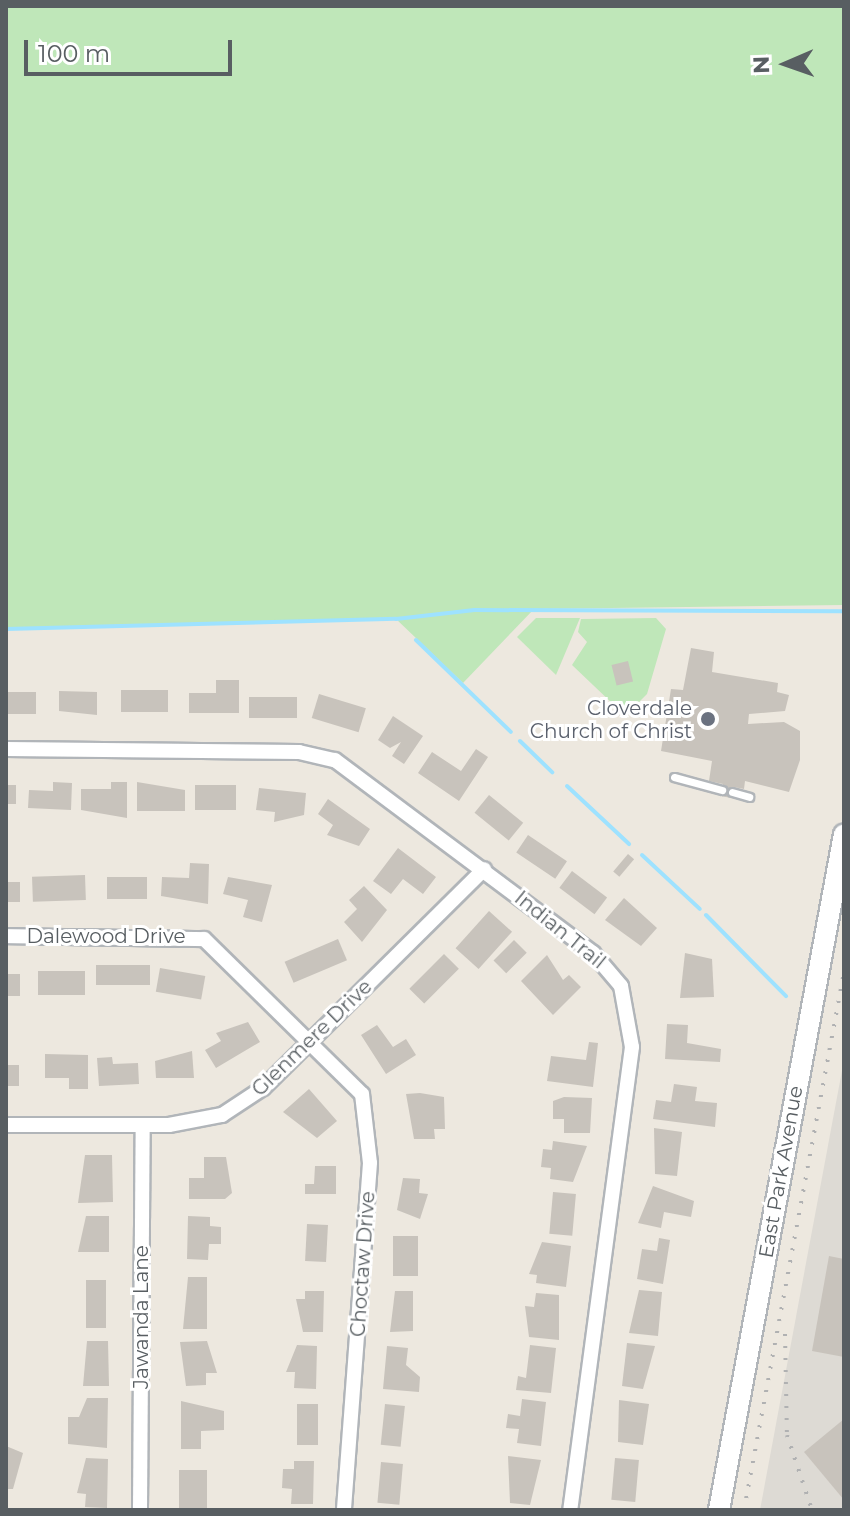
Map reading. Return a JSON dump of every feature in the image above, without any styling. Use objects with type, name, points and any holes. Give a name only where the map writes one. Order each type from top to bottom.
[{"type":"street","name":"Indian Trail","points":[[6,749],[324,757],[484,869],[608,969],[632,1027],[570,1510]]},
{"type":"street","name":"East Park Avenue","points":[[719,1510],[844,834]]},
{"type":"street","name":"Glenmere Drive","points":[[6,1125],[143,1125],[222,1115],[263,1088],[484,869]]},
{"type":"street","name":"Dalewood Drive","points":[[6,936],[194,935],[311,1039]]},
{"type":"street","name":"Choctaw Drive","points":[[311,1039],[362,1094],[371,1138],[344,1510]]},
{"type":"street","name":"Jawanda Lane","points":[[140,1510],[143,1125]]},
{"type":"lane","points":[[674,777],[722,790]]},
{"type":"lane","points":[[732,792],[749,797]]},
{"type":"shaded area","points":[[844,1060],[844,1510],[760,1510],[812,1231]]},
{"type":"green space","points":[[6,6],[844,6],[844,605],[534,609],[463,683],[395,618],[6,628]]},
{"type":"green space","points":[[536,618],[580,618],[556,675],[517,637]]},
{"type":"green space","points":[[656,618],[666,629],[647,694],[634,707],[614,705],[572,665],[587,642],[578,632],[581,619]]},
{"type":"building","name":"Cloverdale Church of Christ","points":[[691,648],[714,652],[712,672],[778,683],[777,692],[789,695],[785,711],[749,714],[748,724],[784,722],[800,731],[800,760],[789,792],[745,781],[744,789],[734,787],[731,798],[721,796],[723,784],[709,781],[712,761],[661,751],[671,689],[683,690]]},
{"type":"building","points":[[628,661],[633,681],[617,685],[612,665]]},
{"type":"building","points":[[216,680],[239,680],[239,713],[189,713],[189,693],[216,693]]},
{"type":"building","points":[[121,690],[168,690],[168,712],[121,712]]},
{"type":"building","points":[[59,691],[97,692],[97,715],[59,711]]},
{"type":"building","points":[[6,692],[36,692],[36,714],[6,714]]},
{"type":"building","points":[[319,694],[366,708],[359,732],[312,718]]},
{"type":"building","points":[[249,697],[297,697],[297,718],[249,718]]},
{"type":"building","points":[[393,716],[423,736],[404,764],[392,756],[401,742],[390,748],[378,740]]},
{"type":"building","points":[[476,749],[488,757],[459,801],[418,773],[432,752],[461,771]]},
{"type":"building","points":[[53,782],[72,783],[71,810],[28,808],[29,790],[53,791]]},
{"type":"building","points":[[111,782],[127,782],[127,818],[81,810],[81,789],[111,789]]},
{"type":"building","points":[[137,782],[185,790],[185,811],[137,811]]},
{"type":"building","points":[[6,785],[16,785],[16,804],[6,804]]},
{"type":"building","points":[[195,785],[236,785],[236,810],[195,810]]},
{"type":"building","points":[[259,788],[306,793],[304,815],[274,822],[275,812],[256,810]]},
{"type":"building","points":[[489,795],[523,823],[509,841],[475,813]]},
{"type":"building","points":[[328,799],[370,829],[359,846],[327,835],[333,825],[318,814]]},
{"type":"building","points":[[528,835],[567,861],[555,879],[516,852]]},
{"type":"building","points":[[398,848],[436,877],[423,894],[403,879],[391,894],[373,881]]},
{"type":"building","points":[[628,854],[634,859],[619,877],[613,872]]},
{"type":"building","points":[[190,863],[209,864],[208,904],[161,896],[162,877],[189,878]]},
{"type":"building","points":[[572,871],[607,897],[595,914],[559,888]]},
{"type":"building","points":[[85,875],[86,900],[33,902],[32,877]]},
{"type":"building","points":[[107,877],[147,877],[147,899],[107,899]]},
{"type":"building","points":[[228,877],[272,885],[262,922],[243,917],[248,900],[223,894]]},
{"type":"building","points":[[6,882],[20,882],[20,902],[6,902]]},
{"type":"building","points":[[364,886],[387,910],[362,942],[344,922],[357,909],[349,900]]},
{"type":"building","points":[[624,898],[657,928],[641,946],[605,920]]},
{"type":"building","points":[[489,911],[512,932],[479,969],[456,948]]},
{"type":"building","points":[[338,939],[347,960],[294,983],[285,962]]},
{"type":"building","points":[[514,940],[527,953],[506,973],[493,961]]},
{"type":"building","points":[[685,953],[712,959],[714,997],[680,998]]},
{"type":"building","points":[[444,954],[459,969],[424,1003],[409,989]]},
{"type":"building","points":[[547,955],[563,980],[569,975],[581,987],[553,1015],[521,981]]},
{"type":"building","points":[[96,965],[150,965],[150,985],[96,985]]},
{"type":"building","points":[[160,968],[205,976],[201,1000],[156,992]]},
{"type":"building","points":[[38,971],[85,971],[85,995],[38,995]]},
{"type":"building","points":[[6,974],[20,974],[20,996],[6,996]]},
{"type":"building","points":[[248,1022],[260,1042],[216,1068],[205,1050],[221,1041],[216,1033]]},
{"type":"building","points":[[667,1024],[688,1025],[687,1043],[721,1049],[720,1062],[665,1059]]},
{"type":"building","points":[[377,1025],[393,1047],[406,1039],[416,1055],[386,1074],[361,1035]]},
{"type":"building","points":[[589,1042],[598,1043],[593,1087],[547,1081],[551,1056],[586,1060]]},
{"type":"building","points":[[192,1051],[194,1078],[156,1078],[155,1061]]},
{"type":"building","points":[[45,1054],[88,1055],[88,1089],[69,1089],[69,1078],[45,1078]]},
{"type":"building","points":[[112,1057],[113,1064],[138,1063],[139,1084],[99,1086],[97,1058]]},
{"type":"building","points":[[6,1065],[19,1065],[19,1086],[6,1086]]},
{"type":"building","points":[[674,1084],[697,1087],[695,1101],[717,1103],[715,1127],[653,1119],[656,1100],[671,1102]]},
{"type":"building","points":[[309,1089],[337,1121],[317,1138],[283,1112]]},
{"type":"building","points":[[406,1094],[444,1097],[445,1129],[434,1129],[435,1139],[414,1139]]},
{"type":"building","points":[[564,1097],[592,1098],[590,1133],[564,1133],[564,1119],[553,1119],[553,1101]]},
{"type":"building","points":[[654,1128],[682,1132],[677,1176],[655,1174]]},
{"type":"building","points":[[553,1141],[587,1146],[573,1182],[550,1179],[551,1168],[541,1167],[543,1149],[552,1150]]},
{"type":"building","points":[[85,1155],[112,1155],[113,1202],[78,1203]]},
{"type":"building","points":[[204,1157],[226,1157],[232,1193],[225,1199],[189,1199],[189,1178],[204,1178]]},
{"type":"building","points":[[315,1166],[336,1166],[336,1194],[305,1194],[305,1184],[314,1184]]},
{"type":"building","points":[[403,1178],[420,1179],[419,1193],[428,1194],[420,1219],[397,1210]]},
{"type":"building","points":[[653,1186],[694,1201],[691,1217],[664,1212],[661,1228],[638,1223]]},
{"type":"building","points":[[553,1192],[576,1194],[572,1236],[549,1234]]},
{"type":"building","points":[[86,1216],[109,1216],[109,1252],[78,1252]]},
{"type":"building","points":[[188,1216],[210,1217],[210,1226],[221,1227],[221,1244],[209,1244],[208,1260],[187,1259]]},
{"type":"building","points":[[307,1224],[328,1225],[326,1262],[305,1261]]},
{"type":"building","points":[[393,1236],[418,1236],[418,1276],[393,1276]]},
{"type":"building","points":[[659,1238],[670,1240],[663,1284],[637,1279],[642,1249],[657,1251]]},
{"type":"building","points":[[542,1242],[571,1246],[566,1287],[536,1283],[537,1275],[529,1274]]},
{"type":"building","points":[[829,1256],[844,1259],[844,1357],[812,1351]]},
{"type":"building","points":[[188,1277],[207,1277],[207,1329],[183,1329]]},
{"type":"building","points":[[86,1280],[106,1280],[106,1328],[86,1328]]},
{"type":"building","points":[[639,1290],[662,1292],[658,1336],[629,1333]]},
{"type":"building","points":[[305,1291],[324,1291],[323,1332],[303,1332],[296,1299],[305,1299]]},
{"type":"building","points":[[395,1291],[413,1291],[413,1331],[390,1332]]},
{"type":"building","points":[[536,1293],[559,1295],[559,1340],[529,1337],[525,1306],[534,1307]]},
{"type":"building","points":[[87,1341],[108,1341],[109,1386],[83,1386]]},
{"type":"building","points":[[207,1341],[217,1373],[206,1373],[206,1385],[186,1386],[180,1342]]},
{"type":"building","points":[[627,1343],[655,1346],[643,1389],[622,1386]]},
{"type":"building","points":[[297,1345],[317,1346],[316,1389],[294,1388],[295,1372],[286,1372]]},
{"type":"building","points":[[530,1345],[556,1348],[551,1393],[516,1390],[518,1376],[526,1378]]},
{"type":"building","points":[[387,1346],[408,1348],[406,1365],[420,1377],[419,1392],[383,1389]]},
{"type":"building","points":[[87,1398],[108,1398],[107,1448],[68,1444],[68,1417],[79,1417]]},
{"type":"building","points":[[522,1399],[546,1402],[541,1446],[517,1443],[519,1429],[506,1428],[508,1414],[520,1416]]},
{"type":"building","points":[[619,1400],[649,1404],[643,1445],[618,1442]]},
{"type":"building","points":[[181,1401],[224,1411],[224,1430],[201,1431],[201,1449],[181,1449]]},
{"type":"building","points":[[297,1404],[318,1404],[318,1445],[297,1445]]},
{"type":"building","points":[[385,1404],[405,1406],[401,1447],[381,1445]]},
{"type":"building","points":[[844,1419],[844,1500],[804,1452]]},
{"type":"building","points":[[6,1446],[23,1453],[13,1489],[6,1489]]},
{"type":"building","points":[[508,1456],[541,1460],[530,1505],[510,1503]]},
{"type":"building","points":[[86,1458],[108,1459],[107,1508],[85,1507],[86,1494],[77,1493]]},
{"type":"building","points":[[615,1458],[639,1460],[635,1502],[611,1500]]},
{"type":"building","points":[[294,1461],[314,1461],[313,1504],[291,1504],[292,1489],[282,1488],[283,1469],[294,1469]]},
{"type":"building","points":[[381,1462],[403,1464],[399,1505],[377,1503]]},
{"type":"building","points":[[179,1470],[207,1470],[207,1510],[179,1510]]},
{"type":"waterway","points":[[6,629],[396,619],[474,610],[844,611]]},
{"type":"waterway","points":[[416,640],[511,732]]},
{"type":"waterway","points":[[520,741],[552,772]]},
{"type":"waterway","points":[[567,786],[629,844]]},
{"type":"waterway","points":[[642,855],[700,909]]},
{"type":"waterway","points":[[706,915],[786,996]]},
{"type":"railway","points":[[744,1510],[844,972]]},
{"type":"railway","points":[[785,1334],[787,1435],[812,1510]]},
{"type":"place","name":"Cloverdale Church of Christ","points":[[708,719]]}]
